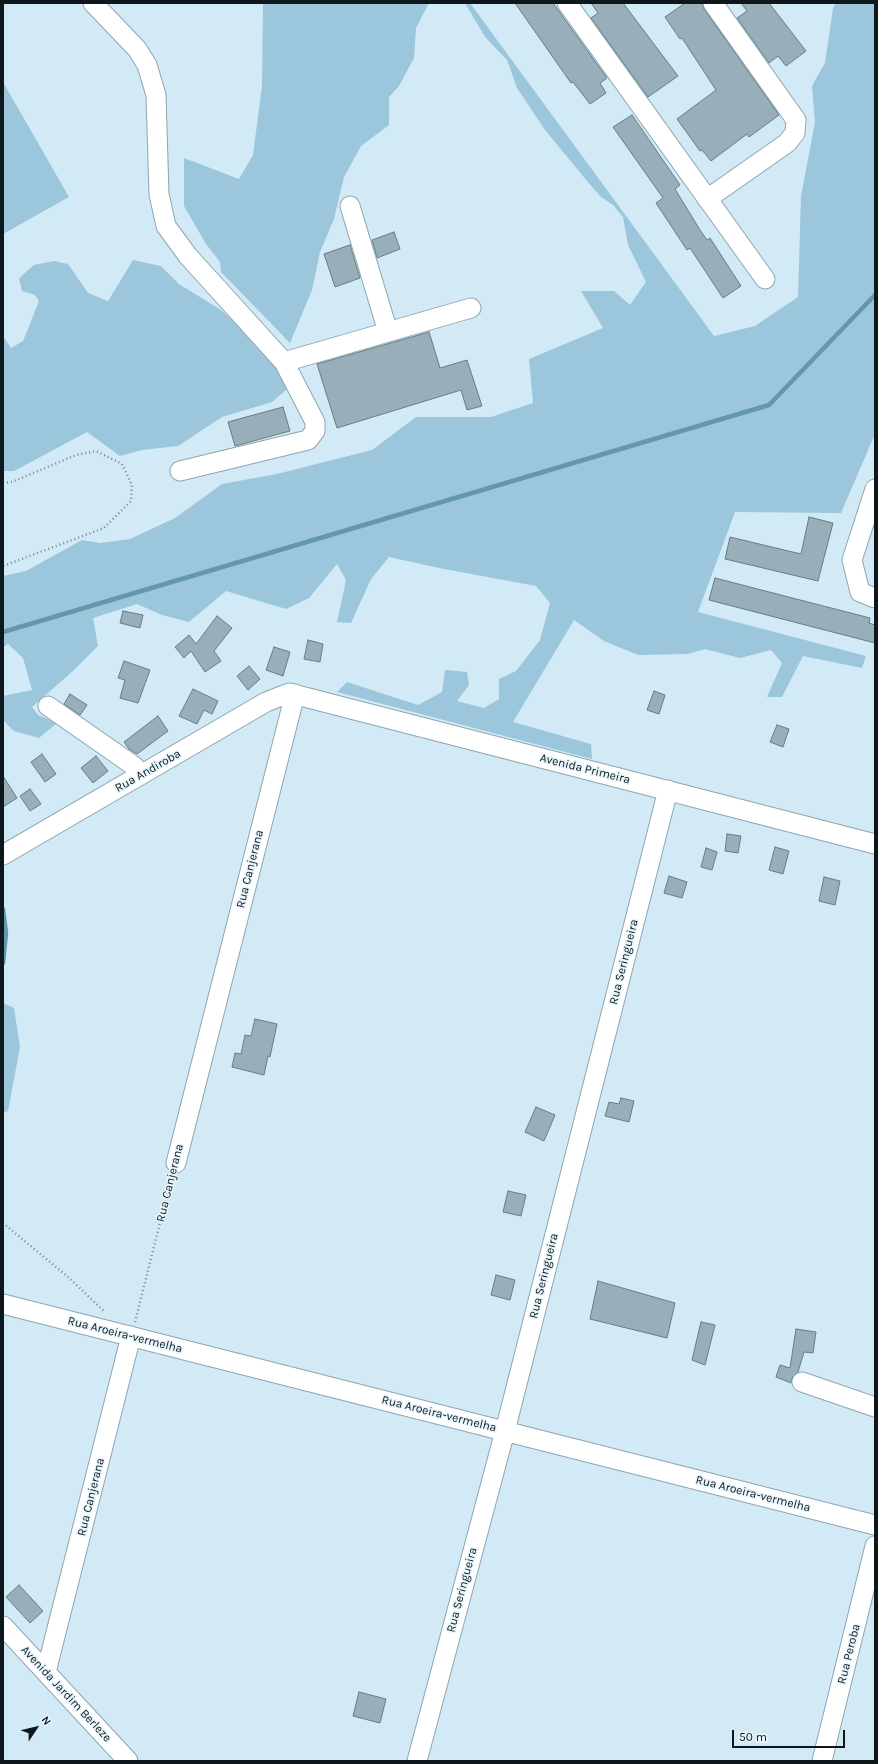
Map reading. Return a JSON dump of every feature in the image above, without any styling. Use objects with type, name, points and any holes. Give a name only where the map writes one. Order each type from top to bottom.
[{"type":"street","points":[[93,3],[137,49],[147,65],[156,95],[159,194],[166,226],[188,256],[284,362],[315,422],[315,431],[308,440],[180,471]]},
{"type":"street","points":[[567,3],[765,279]]},
{"type":"street","points":[[707,199],[787,143],[795,133],[796,120],[713,3]]},
{"type":"street","points":[[350,206],[388,332]]},
{"type":"street","points":[[284,362],[470,308]]},
{"type":"street","points":[[875,490],[852,560],[860,592],[875,598]]},
{"type":"street","name":"Rua Andiroba","points":[[3,855],[266,702],[289,693],[295,694]]},
{"type":"street","name":"Avenida Primeira","points":[[295,694],[875,844]]},
{"type":"street","name":"Rua Canjerana","points":[[176,1163],[295,694]]},
{"type":"street","points":[[48,706],[134,766],[140,775]]},
{"type":"street","name":"Rua Seringueira","points":[[417,1761],[505,1431],[668,790]]},
{"type":"street","name":"Rua Aroeira-vermelha","points":[[3,1304],[875,1525]]},
{"type":"street","name":"Rua Canjerana","points":[[46,1672],[131,1336]]},
{"type":"street","points":[[802,1382],[875,1407]]},
{"type":"street","name":"Rua Peroba","points":[[822,1761],[875,1546]]},
{"type":"street","name":"Avenida Jardim Berleze","points":[[3,1626],[128,1761]]},
{"type":"path","points":[[3,483],[12,482],[76,455],[96,451],[122,464],[132,485],[131,501],[104,528],[3,566]]},
{"type":"path","name":"Rua Canjerana","points":[[131,1336],[176,1163]]},
{"type":"path","points":[[3,1223],[68,1277],[108,1315]]},
{"type":"shaded area","points":[[263,3],[429,3],[416,28],[414,58],[399,86],[389,97],[389,125],[361,146],[344,177],[334,219],[320,252],[312,290],[290,343],[221,272],[220,262],[206,244],[184,206],[184,158],[239,179],[253,155],[262,86]]},
{"type":"shaded area","points":[[465,3],[470,3],[714,336],[755,326],[798,297],[801,196],[815,122],[812,86],[825,63],[833,8],[836,3],[875,3],[875,434],[841,513],[735,512],[698,612],[866,656],[862,668],[803,656],[782,697],[767,697],[782,663],[771,650],[740,658],[705,649],[688,654],[638,655],[604,641],[574,620],[513,722],[591,744],[592,759],[337,692],[347,682],[418,705],[442,692],[445,670],[467,672],[469,685],[457,701],[484,708],[499,699],[499,679],[516,671],[540,640],[550,603],[536,586],[389,557],[371,579],[351,623],[337,622],[346,580],[337,564],[309,598],[286,609],[226,591],[189,622],[162,615],[137,604],[93,618],[98,646],[73,671],[32,707],[38,715],[57,723],[39,738],[14,731],[3,720],[3,696],[32,690],[23,658],[8,644],[3,647],[3,576],[26,571],[82,540],[100,543],[130,539],[175,518],[222,484],[277,474],[372,450],[416,417],[491,417],[533,403],[529,359],[603,328],[581,291],[614,291],[630,305],[646,282],[628,245],[623,217],[613,205],[601,197],[545,130],[517,88],[507,60],[485,37]]},
{"type":"shaded area","points":[[3,82],[69,197],[3,234]]},
{"type":"shaded area","points":[[133,260],[161,266],[179,284],[221,310],[260,345],[287,382],[286,390],[272,402],[222,417],[178,446],[142,450],[120,456],[87,432],[14,471],[3,471],[3,336],[11,348],[23,341],[39,301],[35,295],[22,291],[19,278],[34,265],[54,261],[68,264],[88,293],[108,301]]},
{"type":"shaded area","points":[[3,1003],[14,1008],[20,1047],[8,1111],[3,1113]]},
{"type":"building","points":[[515,3],[553,3],[607,78],[600,83],[606,93],[590,104],[573,82],[571,83]]},
{"type":"building","points":[[591,3],[623,3],[678,76],[648,97],[591,18],[598,13]]},
{"type":"building","points":[[685,3],[702,3],[704,9],[779,115],[749,137],[747,134],[711,161],[702,150],[700,151],[677,119],[716,90],[682,38],[680,39],[665,17]]},
{"type":"building","points":[[741,3],[769,3],[806,51],[786,66],[778,56],[769,63],[737,18],[747,11]]},
{"type":"building","points":[[632,115],[680,185],[675,189],[700,230],[707,240],[710,238],[741,286],[723,298],[690,248],[687,250],[656,203],[663,198],[613,127]]},
{"type":"building","points":[[394,232],[400,249],[377,258],[372,240]]},
{"type":"building","points":[[350,245],[360,278],[335,287],[324,254]]},
{"type":"building","points":[[429,332],[440,368],[467,360],[482,406],[467,410],[461,390],[337,428],[317,364]]},
{"type":"building","points":[[283,407],[290,431],[235,446],[228,422]]},
{"type":"building","points":[[809,517],[833,523],[818,581],[725,559],[730,537],[801,554]]},
{"type":"building","points":[[715,578],[870,618],[869,623],[875,625],[875,643],[709,600]]},
{"type":"building","points":[[123,611],[143,615],[140,628],[120,623]]},
{"type":"building","points":[[217,616],[232,628],[214,651],[221,661],[205,672],[191,651],[184,658],[175,647],[189,635],[196,644]]},
{"type":"building","points":[[308,640],[323,644],[320,662],[304,659]]},
{"type":"building","points":[[274,647],[290,652],[283,676],[266,670]]},
{"type":"building","points":[[124,661],[150,670],[138,703],[120,698],[125,680],[118,678]]},
{"type":"building","points":[[249,666],[260,679],[248,690],[237,676]]},
{"type":"building","points":[[193,689],[218,701],[212,714],[204,710],[197,724],[179,716]]},
{"type":"building","points":[[654,691],[665,695],[659,714],[647,710]]},
{"type":"building","points":[[70,694],[87,705],[80,715],[64,704]]},
{"type":"building","points":[[158,716],[168,731],[137,754],[129,749],[124,742]]},
{"type":"building","points":[[777,725],[789,729],[783,747],[770,742]]},
{"type":"building","points":[[42,754],[56,774],[45,782],[31,762]]},
{"type":"building","points":[[96,756],[108,771],[93,783],[81,768]]},
{"type":"building","points":[[3,776],[17,798],[3,807]]},
{"type":"building","points":[[30,789],[41,804],[30,811],[20,796]]},
{"type":"building","points":[[727,834],[741,836],[738,853],[725,851]]},
{"type":"building","points":[[775,847],[789,851],[783,874],[769,870]]},
{"type":"building","points":[[706,848],[717,852],[712,870],[701,867]]},
{"type":"building","points":[[669,876],[687,882],[682,898],[664,893]]},
{"type":"building","points":[[824,877],[840,881],[835,905],[819,901]]},
{"type":"building","points":[[255,1019],[277,1024],[270,1057],[268,1056],[264,1075],[232,1067],[235,1053],[241,1054],[245,1035],[251,1036]]},
{"type":"building","points":[[621,1098],[634,1101],[629,1122],[605,1116],[609,1102],[619,1104]]},
{"type":"building","points":[[536,1107],[555,1115],[544,1141],[525,1132]]},
{"type":"building","points":[[508,1191],[526,1195],[521,1216],[503,1212]]},
{"type":"building","points":[[496,1275],[515,1280],[510,1300],[491,1295]]},
{"type":"building","points":[[598,1281],[675,1303],[667,1338],[590,1319]]},
{"type":"building","points":[[701,1322],[715,1325],[705,1365],[692,1360]]},
{"type":"building","points":[[796,1329],[816,1332],[813,1353],[804,1352],[798,1372],[792,1378],[791,1383],[776,1377],[780,1365],[790,1368]]},
{"type":"building","points":[[19,1585],[43,1611],[30,1623],[6,1597]]},
{"type":"building","points":[[359,1692],[386,1699],[380,1723],[353,1716]]},
{"type":"waterway","points":[[3,632],[769,405],[875,295]]},
{"type":"waterway","points":[[3,909],[6,933],[3,963]]}]
